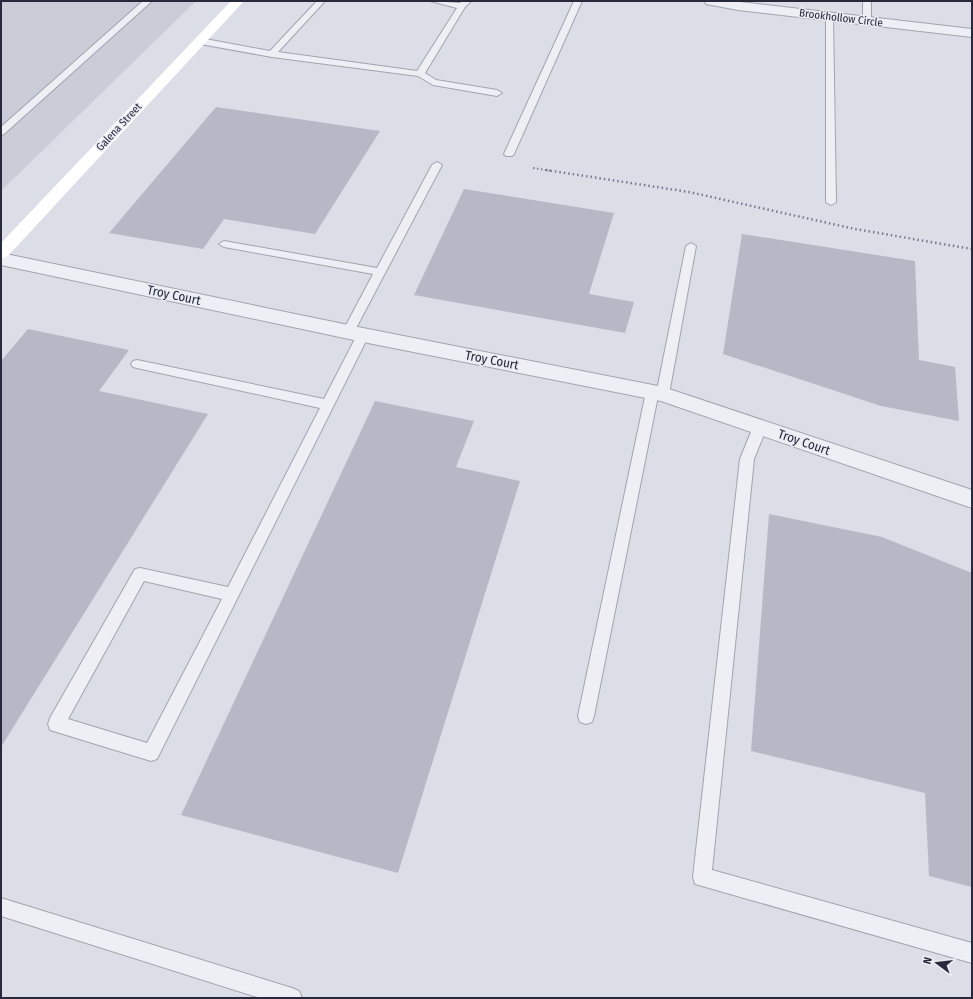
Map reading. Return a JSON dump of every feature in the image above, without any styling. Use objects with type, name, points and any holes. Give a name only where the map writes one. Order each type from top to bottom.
[{"type":"street","name":"Galena Street","points":[[1,253],[238,1]]},
{"type":"street","name":"Brookhollow Circle","points":[[710,1],[738,6],[972,33]]},
{"type":"street","name":"Troy Court","points":[[1,259],[356,333],[658,393],[972,499]]},
{"type":"lane","points":[[1,132],[148,1]]},
{"type":"lane","points":[[272,54],[321,1]]},
{"type":"lane","points":[[420,74],[465,3],[434,1]]},
{"type":"lane","points":[[509,154],[578,1]]},
{"type":"lane","points":[[867,1],[867,21]]},
{"type":"lane","points":[[829,17],[831,202]]},
{"type":"lane","points":[[200,41],[272,54],[420,74],[433,82],[496,93]]},
{"type":"lane","points":[[232,595],[140,574],[56,724],[151,754],[232,595],[328,405],[380,272],[437,165]]},
{"type":"lane","points":[[224,244],[380,272]]},
{"type":"lane","points":[[586,716],[691,246]]},
{"type":"lane","points":[[137,364],[328,405]]},
{"type":"lane","points":[[760,428],[747,459],[702,877],[972,953]]},
{"type":"lane","points":[[1,907],[292,998]]},
{"type":"shaded area","points":[[1,1],[196,1],[1,191]]},
{"type":"building","points":[[216,107],[380,131],[315,234],[224,219],[203,249],[109,233]]},
{"type":"building","points":[[464,189],[614,213],[589,294],[634,302],[625,333],[414,295]]},
{"type":"building","points":[[742,234],[915,261],[919,360],[955,367],[959,421],[881,406],[723,354]]},
{"type":"building","points":[[28,329],[129,350],[99,391],[208,414],[1,747],[1,361]]},
{"type":"building","points":[[375,401],[474,421],[456,467],[520,481],[398,873],[181,815]]},
{"type":"building","points":[[769,514],[882,537],[972,573],[972,887],[929,876],[925,793],[751,751]]},
{"type":"railway","points":[[533,168],[552,171]]},
{"type":"railway","points":[[546,170],[689,192],[855,229],[972,249]]}]
